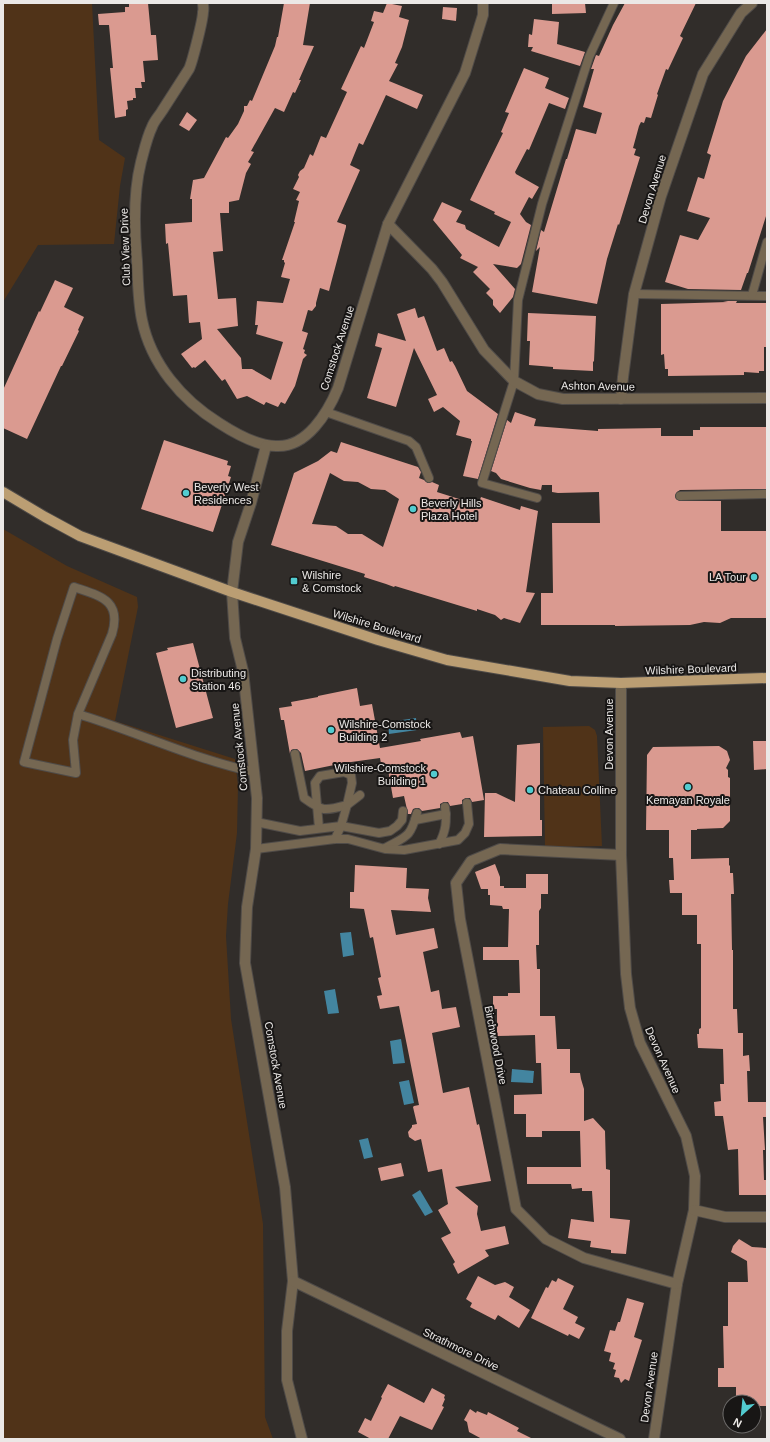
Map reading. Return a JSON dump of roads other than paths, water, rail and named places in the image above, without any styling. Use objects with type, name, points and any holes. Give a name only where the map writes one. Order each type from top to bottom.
[{"type":"main road","name":"Wilshire Boulevard","points":[[3,492],[80,536],[232,592],[378,640],[447,660],[570,681],[621,683],[767,678]]},
{"type":"street","name":"Club View Drive","points":[[203,3],[204,13],[190,67],[152,126],[140,169],[136,190],[135,219],[136,253],[142,320],[149,343],[158,361],[167,376],[179,391],[207,416],[220,424],[266,446]]},
{"type":"street","name":"Comstock Avenue","points":[[302,1439],[287,1380],[287,1331],[293,1281],[285,1187],[245,963],[246,908],[256,849],[257,798],[243,671],[235,638],[232,592],[238,542],[251,503],[266,446],[282,447],[295,442],[308,434],[321,421],[338,388],[388,224],[465,73],[483,15],[483,3]]},
{"type":"street","name":"Devon Avenue","points":[[621,399],[634,294],[661,196],[703,74],[741,13],[752,3]]},
{"type":"street","name":"Ashton Avenue","points":[[388,224],[432,269],[442,282],[484,350],[514,381],[538,394],[563,398],[767,398]]},
{"type":"street","name":"Devon Avenue","points":[[621,683],[621,855],[626,974],[630,1008],[640,1043],[686,1136],[695,1176],[694,1210],[677,1284],[654,1439]]},
{"type":"street","name":"Birchwood Drive","points":[[621,855],[500,849],[471,861],[456,883],[460,919],[516,1210],[546,1239],[584,1258],[677,1284]]},
{"type":"street","points":[[694,1210],[724,1217],[767,1217]]},
{"type":"street","name":"Strathmore Drive","points":[[293,1281],[620,1439]]},
{"type":"lane","points":[[537,498],[482,483],[514,381],[518,300],[542,204],[588,57],[614,3]]},
{"type":"lane","points":[[752,296],[767,242]]},
{"type":"lane","points":[[634,294],[767,296]]},
{"type":"lane","points":[[326,412],[413,443],[416,446],[429,478]]},
{"type":"lane","points":[[680,496],[767,494]]},
{"type":"lane","points":[[74,587],[99,595],[107,600],[112,606],[115,623],[112,634],[78,714],[73,740],[76,773],[24,762],[57,638],[74,587]]},
{"type":"lane","points":[[78,714],[156,742],[254,772]]},
{"type":"lane","points":[[295,754],[304,798],[318,808],[330,810],[347,805],[360,795]]},
{"type":"lane","points":[[319,828],[315,783],[320,776],[344,772],[351,776],[352,783],[341,826],[335,839]]},
{"type":"lane","points":[[256,849],[335,839],[348,839],[385,849],[404,850],[458,840],[466,833],[469,824],[467,803]]},
{"type":"lane","points":[[256,822],[300,831],[341,826],[379,833],[390,831],[397,826],[402,820],[404,810]]},
{"type":"lane","points":[[385,849],[406,837],[413,827],[416,816],[445,811],[446,822],[444,834],[439,844]]},
{"type":"lane","points":[[379,833],[385,849]]},
{"type":"water","points":[[416,718],[417,730],[389,734],[388,722]]},
{"type":"water","points":[[351,932],[354,955],[343,957],[340,933]]},
{"type":"water","points":[[335,989],[339,1013],[328,1014],[324,991]]},
{"type":"water","points":[[401,1039],[405,1063],[393,1064],[390,1041]]},
{"type":"water","points":[[512,1069],[534,1071],[533,1083],[511,1082]]},
{"type":"water","points":[[409,1080],[414,1103],[404,1105],[399,1082]]},
{"type":"water","points":[[368,1138],[373,1157],[364,1159],[359,1140]]},
{"type":"water","points":[[420,1190],[433,1212],[425,1216],[412,1195]]},
{"type":"place","name":"Beverly West Residences","points":[[186,493]]},
{"type":"place","name":"Beverly Hills Plaza Hotel","points":[[413,509]]},
{"type":"place","name":"LA Tour","points":[[754,577]]},
{"type":"place","name":"Wilshire & Comstock","points":[[294,581]]},
{"type":"place","name":"Distributing Station 46","points":[[183,679]]},
{"type":"place","name":"Wilshire-Comstock Building 2","points":[[331,730]]},
{"type":"place","name":"Wilshire-Comstock Building 1","points":[[434,774]]},
{"type":"place","name":"Kemayan Royale","points":[[688,787]]},
{"type":"place","name":"Chateau Colline","points":[[530,790]]}]
